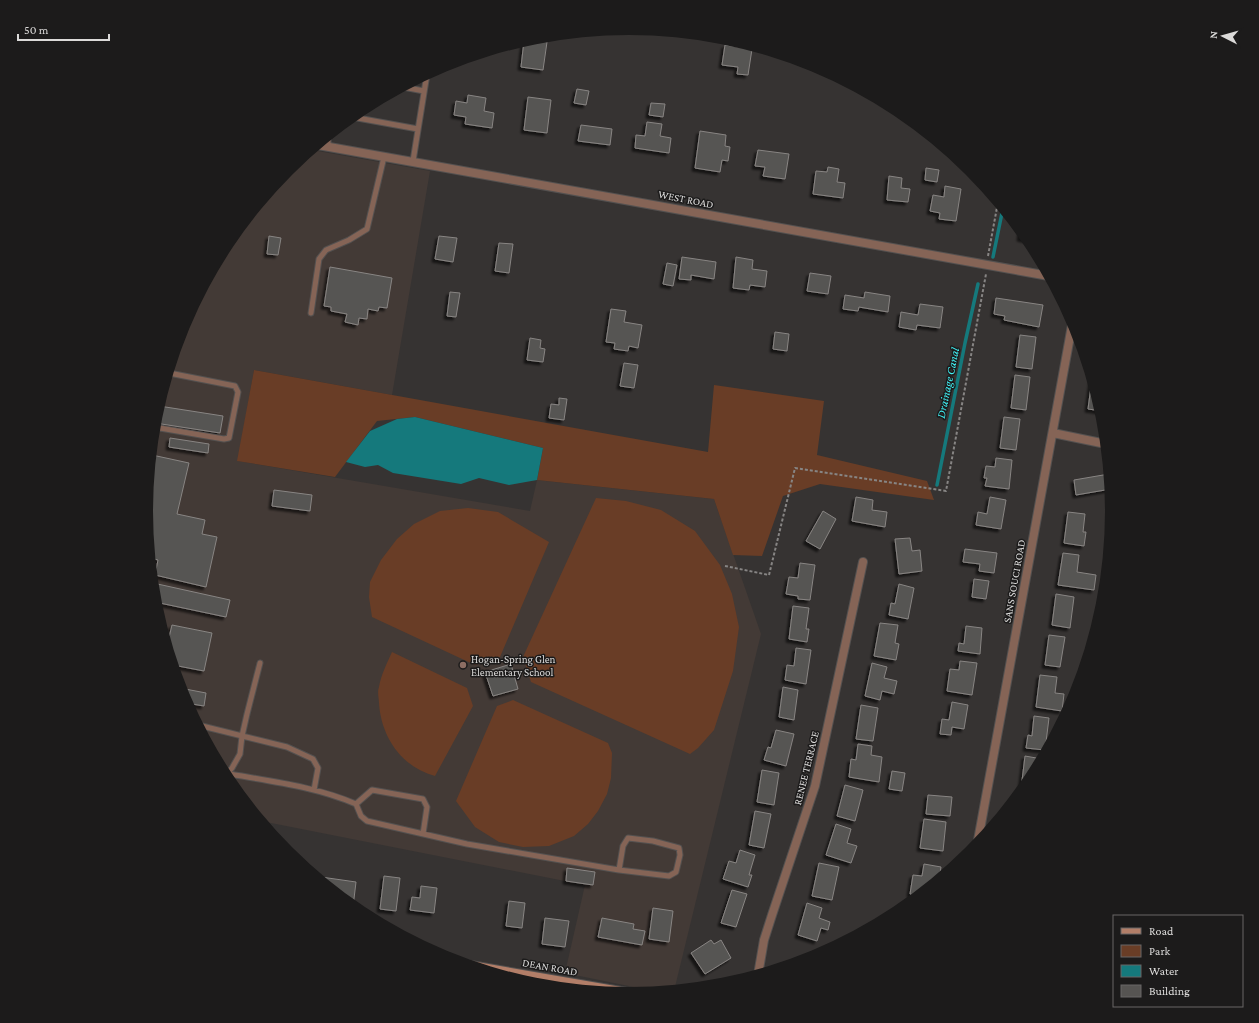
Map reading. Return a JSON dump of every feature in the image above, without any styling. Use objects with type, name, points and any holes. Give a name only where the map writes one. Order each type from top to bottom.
[{"type":"street","name":"WEST ROAD","points":[[324,145],[1043,275]]},
{"type":"street","name":"SANS SOUCI ROAD","points":[[979,835],[1071,332]]},
{"type":"street","points":[[1053,433],[1101,443]]},
{"type":"street","name":"RENEE TERRACE","points":[[759,970],[764,940],[815,786],[863,562]]},
{"type":"lane","points":[[413,161],[426,81]]},
{"type":"lane","points":[[411,88],[424,91]]},
{"type":"lane","points":[[360,118],[418,129]]},
{"type":"lane","points":[[311,313],[319,260],[326,250],[349,240],[367,229],[384,157]]},
{"type":"lane","points":[[160,428],[224,439],[229,438],[238,392],[235,386],[173,374]]},
{"type":"lane","points":[[229,770],[240,754],[242,736],[260,663]]},
{"type":"lane","points":[[204,726],[287,747],[314,759],[318,768],[314,790]]},
{"type":"lane","points":[[232,774],[314,790],[339,797],[356,804],[361,816],[367,821],[467,844],[619,870],[669,876],[676,872],[680,855],[679,848],[653,841],[628,838],[623,846],[619,870]]},
{"type":"lane","points":[[356,804],[372,790],[422,800],[427,807],[423,834]]},
{"type":"path","points":[[725,566],[769,575],[795,468],[946,491],[997,208]]},
{"type":"shaded area","name":"Hogan-Spring Glen Elementary School","points":[[317,151],[430,171],[392,395],[254,370],[238,461],[530,511],[537,480],[714,499],[761,634],[675,986],[637,988],[565,973],[585,885],[268,822],[251,802],[217,750],[189,694],[178,665],[162,604],[154,543],[154,480],[157,449],[169,388],[189,329],[217,273],[233,247],[251,221],[271,197]]},
{"type":"green space","points":[[254,370],[708,452],[714,385],[824,401],[817,455],[927,481],[934,500],[820,484],[783,496],[762,556],[733,555],[714,499],[537,480],[543,448],[415,417],[377,421],[335,477],[237,461]]},
{"type":"green space","points":[[596,498],[626,501],[661,510],[695,531],[720,565],[732,594],[739,627],[733,671],[714,730],[698,748],[690,754],[531,682],[523,657]]},
{"type":"green space","points":[[468,508],[498,512],[549,542],[500,657],[475,665],[372,617],[369,597],[370,582],[381,560],[397,539],[414,524],[440,511]]},
{"type":"green space","points":[[392,652],[467,688],[473,706],[435,776],[423,772],[403,758],[395,748],[384,727],[378,691]]},
{"type":"green space","points":[[513,700],[608,743],[612,753],[611,778],[607,794],[598,811],[588,824],[574,836],[549,846],[523,847],[499,842],[475,827],[456,801],[497,706]]},
{"type":"water","points":[[415,417],[543,448],[537,480],[509,485],[479,478],[461,484],[393,473],[378,465],[365,467],[346,462],[370,431],[397,419]]},
{"type":"building","points":[[547,42],[543,70],[521,67],[523,47]]},
{"type":"building","points":[[725,45],[752,51],[748,75],[737,74],[738,67],[722,65]]},
{"type":"building","points":[[577,89],[589,91],[586,105],[574,103]]},
{"type":"building","points":[[468,95],[486,98],[484,111],[494,113],[492,128],[465,124],[466,117],[454,115],[456,101],[467,103]]},
{"type":"building","points":[[528,97],[551,100],[547,133],[524,130]]},
{"type":"building","points":[[651,103],[665,104],[663,117],[649,115]]},
{"type":"building","points":[[647,122],[662,124],[660,136],[671,138],[669,153],[635,148],[636,135],[645,136]]},
{"type":"building","points":[[581,125],[612,129],[610,145],[578,141]]},
{"type":"building","points":[[700,131],[726,135],[725,146],[730,147],[728,161],[722,160],[720,172],[695,168]]},
{"type":"building","points":[[758,150],[789,154],[785,179],[763,176],[765,167],[755,166]]},
{"type":"building","points":[[828,167],[839,169],[837,182],[845,183],[843,198],[813,194],[816,171],[827,172]]},
{"type":"building","points":[[926,168],[939,170],[937,182],[925,180]]},
{"type":"building","points":[[889,176],[902,178],[901,188],[910,189],[908,202],[887,200]]},
{"type":"building","points":[[945,186],[961,189],[956,221],[939,219],[940,213],[930,211],[933,195],[944,197]]},
{"type":"building","points":[[269,236],[281,238],[278,255],[267,254]]},
{"type":"building","points":[[439,236],[457,238],[453,262],[435,259]]},
{"type":"building","points":[[499,243],[513,244],[509,273],[495,271]]},
{"type":"building","points":[[682,257],[716,262],[714,279],[691,275],[691,280],[679,279]]},
{"type":"building","points":[[736,257],[753,260],[752,269],[767,271],[765,287],[750,285],[749,290],[733,288]]},
{"type":"building","points":[[667,263],[677,265],[673,286],[663,284]]},
{"type":"building","points":[[330,267],[392,278],[387,308],[379,307],[378,311],[368,309],[367,319],[359,318],[358,325],[345,322],[347,314],[331,311],[331,307],[324,306]]},
{"type":"building","points":[[810,273],[831,276],[828,294],[807,291]]},
{"type":"building","points":[[450,292],[460,293],[456,317],[447,316]]},
{"type":"building","points":[[865,292],[890,296],[888,312],[859,307],[858,311],[843,309],[845,295],[864,298]]},
{"type":"building","points":[[996,298],[1043,305],[1039,327],[1004,320],[1005,316],[994,314]]},
{"type":"building","points":[[920,304],[943,307],[940,328],[917,325],[916,330],[899,327],[901,312],[918,315]]},
{"type":"building","points":[[611,309],[626,311],[624,322],[642,325],[638,348],[629,346],[628,351],[614,349],[615,343],[606,342]]},
{"type":"building","points":[[775,332],[789,334],[787,351],[773,349]]},
{"type":"building","points":[[1020,335],[1036,337],[1032,369],[1016,367]]},
{"type":"building","points":[[530,338],[541,340],[540,348],[545,349],[543,362],[527,360]]},
{"type":"building","points":[[624,363],[638,365],[634,388],[620,386]]},
{"type":"building","points":[[1015,375],[1030,377],[1026,410],[1011,408]]},
{"type":"building","points":[[1091,390],[1095,410],[1088,409]]},
{"type":"building","points":[[559,398],[567,399],[564,420],[549,418],[551,404],[559,405]]},
{"type":"building","points":[[165,407],[223,416],[220,433],[161,424]]},
{"type":"building","points":[[1004,417],[1020,419],[1016,450],[1000,448]]},
{"type":"building","points":[[170,438],[209,444],[208,453],[169,447]]},
{"type":"building","points":[[156,456],[189,463],[177,514],[205,520],[202,534],[217,537],[206,587],[157,576],[156,568],[158,560],[156,559],[153,512]]},
{"type":"building","points":[[996,458],[1012,460],[1009,489],[985,486],[987,478],[984,478],[986,466],[995,467]]},
{"type":"building","points":[[1104,475],[1105,490],[1076,495],[1074,480]]},
{"type":"building","points":[[274,490],[312,495],[310,511],[272,506]]},
{"type":"building","points":[[856,497],[873,500],[872,510],[887,512],[885,527],[852,521]]},
{"type":"building","points":[[990,497],[1006,500],[1001,529],[976,525],[978,512],[987,514]]},
{"type":"building","points":[[823,511],[836,519],[820,549],[806,541]]},
{"type":"building","points":[[1068,512],[1085,514],[1083,532],[1086,532],[1084,546],[1064,543]]},
{"type":"building","points":[[910,538],[912,551],[920,550],[922,571],[899,574],[895,539]]},
{"type":"building","points":[[965,549],[997,553],[994,573],[979,571],[980,564],[963,562]]},
{"type":"building","points":[[1063,553],[1079,555],[1077,572],[1096,575],[1094,590],[1058,585]]},
{"type":"building","points":[[800,563],[815,565],[810,600],[798,599],[798,596],[786,594],[789,577],[798,578]]},
{"type":"building","points":[[974,579],[989,581],[986,599],[972,597]]},
{"type":"building","points":[[159,584],[230,600],[226,617],[162,603]]},
{"type":"building","points":[[899,584],[914,588],[908,619],[889,615],[891,603],[895,604]]},
{"type":"building","points":[[1056,594],[1074,597],[1070,628],[1052,625]]},
{"type":"building","points":[[793,606],[809,608],[806,629],[809,629],[807,642],[789,639]]},
{"type":"building","points":[[880,623],[898,625],[895,643],[899,644],[896,660],[874,656]]},
{"type":"building","points":[[172,625],[212,633],[204,671],[178,666],[169,636]]},
{"type":"building","points":[[966,626],[982,628],[980,654],[958,651],[959,643],[964,644]]},
{"type":"building","points":[[1049,635],[1065,637],[1060,667],[1045,665]]},
{"type":"building","points":[[796,648],[811,650],[806,684],[785,680],[787,665],[794,666]]},
{"type":"building","points":[[960,661],[977,663],[972,695],[947,691],[950,669],[959,670]]},
{"type":"building","points":[[872,663],[887,667],[884,678],[897,681],[894,694],[882,691],[880,700],[865,696]]},
{"type":"building","points":[[511,664],[518,689],[493,696],[485,672]]},
{"type":"building","points":[[1040,675],[1057,677],[1055,693],[1064,694],[1062,711],[1036,707]]},
{"type":"building","points":[[783,687],[798,690],[794,720],[779,717]]},
{"type":"building","points":[[187,689],[206,693],[204,706],[194,704]]},
{"type":"building","points":[[952,702],[968,705],[964,729],[952,727],[951,735],[940,734],[942,719],[949,720]]},
{"type":"building","points":[[861,705],[878,708],[873,741],[856,739]]},
{"type":"building","points":[[1034,716],[1049,718],[1046,743],[1042,750],[1026,748],[1028,735],[1032,736]]},
{"type":"building","points":[[776,730],[794,734],[786,766],[764,760],[768,747],[771,748]]},
{"type":"building","points":[[858,744],[872,746],[871,755],[882,757],[879,782],[849,777],[851,759],[856,760]]},
{"type":"building","points":[[1025,756],[1037,758],[1026,776],[1022,782]]},
{"type":"building","points":[[762,770],[779,773],[774,805],[757,802]]},
{"type":"building","points":[[892,771],[905,773],[902,791],[889,789]]},
{"type":"building","points":[[845,785],[863,790],[855,821],[837,816]]},
{"type":"building","points":[[928,795],[952,797],[950,816],[926,814]]},
{"type":"building","points":[[755,811],[771,814],[764,848],[749,845]]},
{"type":"building","points":[[924,819],[946,822],[943,851],[920,848]]},
{"type":"building","points":[[836,824],[851,829],[847,843],[857,846],[851,863],[826,855]]},
{"type":"building","points":[[740,850],[755,855],[749,875],[752,875],[748,887],[723,879],[729,861],[736,863]]},
{"type":"building","points":[[819,863],[839,867],[832,900],[812,896]]},
{"type":"building","points":[[924,864],[941,867],[940,873],[913,895],[910,894],[913,875],[922,876]]},
{"type":"building","points":[[567,868],[595,872],[593,885],[566,881]]},
{"type":"building","points":[[384,876],[400,878],[396,911],[380,909]]},
{"type":"building","points":[[324,877],[356,882],[354,900]]},
{"type":"building","points":[[421,886],[437,888],[434,913],[410,910],[412,897],[420,898]]},
{"type":"building","points":[[732,890],[747,894],[736,927],[721,923]]},
{"type":"building","points":[[509,901],[525,903],[522,928],[506,926]]},
{"type":"building","points":[[807,903],[822,908],[819,918],[830,922],[828,930],[821,928],[817,941],[798,935]]},
{"type":"building","points":[[653,908],[673,911],[669,942],[649,939]]},
{"type":"building","points":[[545,918],[569,921],[565,947],[542,944]]},
{"type":"building","points":[[602,918],[634,924],[633,929],[645,931],[642,945],[598,937]]},
{"type":"building","points":[[711,940],[714,944],[721,940],[731,958],[705,974],[691,953]]},
{"type":"waterway","name":"Drainage Canal","points":[[993,257],[1002,214]]},
{"type":"waterway","name":"Drainage Canal","points":[[937,485],[978,284]]},
{"type":"place","name":"Hogan-Spring Glen Elementary School","points":[[463,665]]}]
